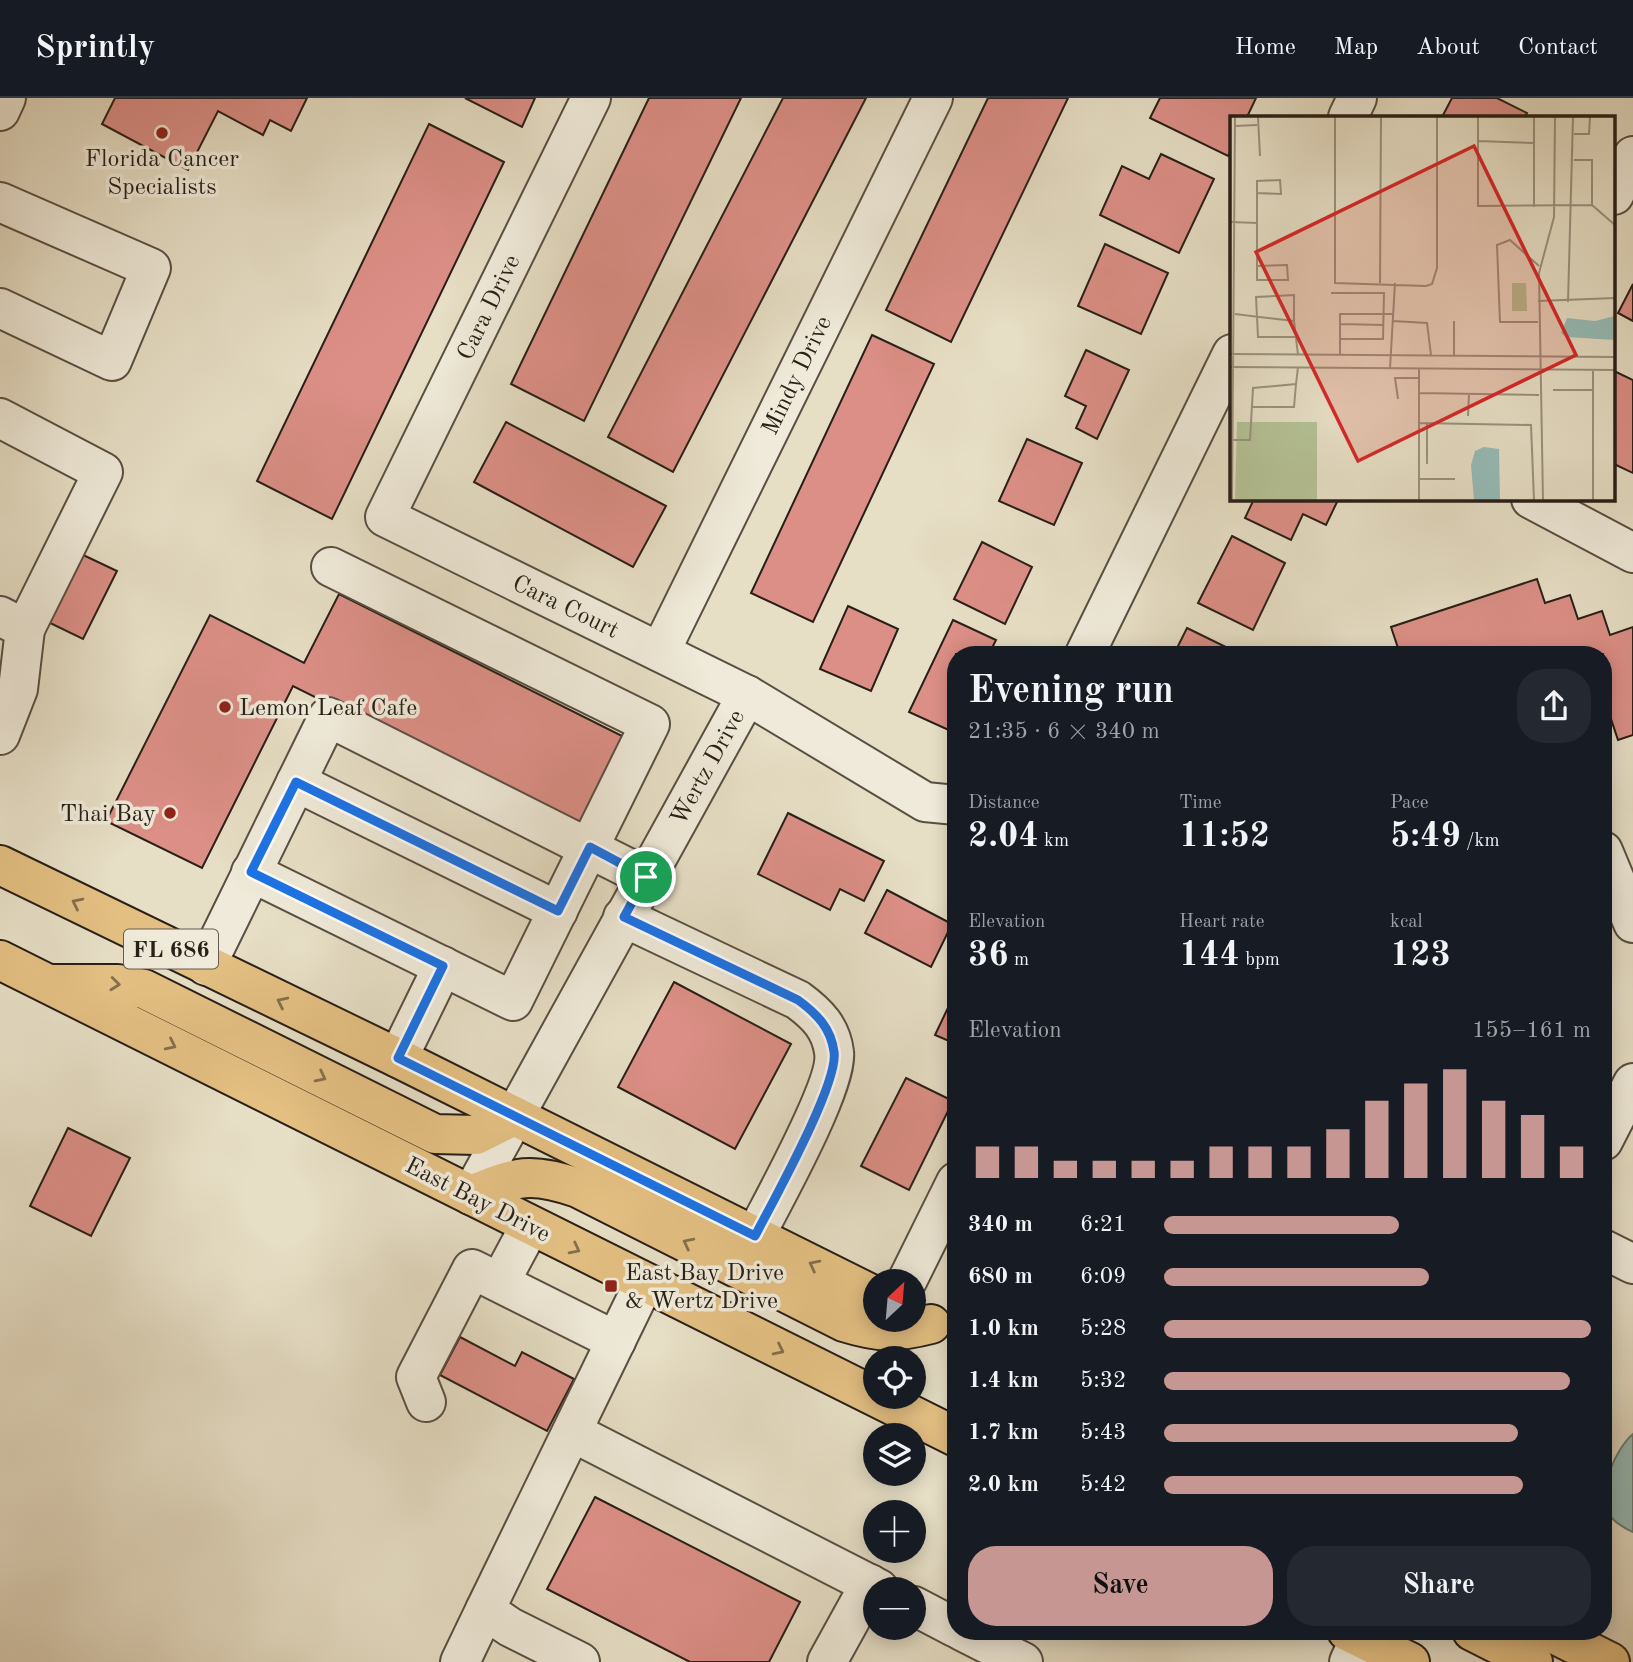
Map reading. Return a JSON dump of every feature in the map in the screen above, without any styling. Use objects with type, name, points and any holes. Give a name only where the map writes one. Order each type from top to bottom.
[{"type":"main road","name":"FL 686","points":[[0,865],[398,1058],[863,1290]]},
{"type":"main road","name":"East Bay Drive","points":[[0,960],[947,1433]]},
{"type":"main road","points":[[47,984],[118,984],[144,989],[435,1134],[476,1135],[514,1116]]},
{"type":"main road","points":[[471,1195],[512,1179],[530,1176],[554,1179],[578,1188],[844,1322],[869,1330],[893,1332],[933,1325]]},
{"type":"main road","points":[[1363,1640],[1410,1662]]},
{"type":"main road","points":[[1490,1640],[1533,1662]]},
{"type":"main road","points":[[1566,1640],[1611,1662]]},
{"type":"street","points":[[0,111],[6,98]]},
{"type":"street","name":"Cara Drive","points":[[385,516],[591,98]]},
{"type":"street","name":"Mindy Drive","points":[[660,652],[933,98]]},
{"type":"street","points":[[1348,116],[1357,98]]},
{"type":"street","points":[[1616,191],[1633,156]]},
{"type":"street","points":[[0,202],[151,268],[112,361],[0,308]]},
{"type":"street","points":[[1090,646],[1230,358]]},
{"type":"street","points":[[0,418],[103,472],[13,622],[18,689],[0,735]]},
{"type":"street","points":[[1533,500],[1633,553]]},
{"type":"street","name":"Cara Court","points":[[385,516],[747,695]]},
{"type":"street","points":[[251,872],[513,1001],[650,724],[331,567]]},
{"type":"street","name":"Wertz Drive","points":[[471,1195],[747,695],[925,802],[947,804]]},
{"type":"street","points":[[206,966],[328,717],[646,877]]},
{"type":"street","points":[[296,782],[558,911]]},
{"type":"street","points":[[1612,873],[1633,923]]},
{"type":"street","points":[[624,917],[798,1000],[813,1011],[827,1028],[835,1054],[825,1089],[811,1126],[755,1236]]},
{"type":"street","points":[[398,1058],[443,966]]},
{"type":"street","points":[[1612,1124],[1633,1083]]},
{"type":"street","points":[[913,1269],[947,1200]]},
{"type":"street","points":[[500,1282],[530,1226]]},
{"type":"street","points":[[1612,1254],[1633,1264]]},
{"type":"street","points":[[426,1402],[415,1377],[472,1269],[617,1340]]},
{"type":"street","points":[[460,1662],[644,1283]]},
{"type":"street","points":[[572,1432],[863,1580]]},
{"type":"street","points":[[827,1662],[863,1604]]},
{"type":"street","points":[[485,1610],[523,1649],[580,1662]]},
{"type":"street","points":[[926,1612],[947,1623]]},
{"type":"street","points":[[980,1640],[1023,1662]]},
{"type":"water","points":[[1633,1434],[1633,1532],[1612,1518],[1612,1466]]},
{"type":"building","name":"Florida Cancer Specialists","points":[[115,98],[307,98],[291,131],[270,120],[263,135],[218,111],[188,170],[102,124]]},
{"type":"building","points":[[465,98],[535,98],[522,127]]},
{"type":"building","points":[[649,98],[741,98],[584,421],[511,384]]},
{"type":"building","points":[[783,98],[866,98],[673,472],[608,437]]},
{"type":"building","points":[[988,98],[1068,98],[951,342],[886,310]]},
{"type":"building","points":[[1160,98],[1256,98],[1247,116],[1230,116],[1228,156],[1150,118]]},
{"type":"building","points":[[1452,98],[1497,98],[1527,113],[1526,116],[1443,116]]},
{"type":"building","points":[[429,124],[504,162],[332,519],[257,481]]},
{"type":"building","points":[[1161,154],[1214,179],[1179,253],[1100,215],[1122,166],[1149,179]]},
{"type":"building","points":[[1105,244],[1168,273],[1141,334],[1078,306]]},
{"type":"building","points":[[1633,284],[1633,321],[1618,313]]},
{"type":"building","points":[[872,335],[934,364],[813,622],[751,593]]},
{"type":"building","points":[[1086,350],[1129,370],[1097,439],[1076,428],[1086,406],[1065,396]]},
{"type":"building","points":[[1616,372],[1633,380],[1633,473],[1616,465]]},
{"type":"building","points":[[506,422],[666,506],[633,567],[474,482]]},
{"type":"building","points":[[1027,439],[1082,463],[1054,525],[999,501]]},
{"type":"building","points":[[1254,500],[1338,500],[1326,525],[1303,514],[1291,540],[1245,518]]},
{"type":"building","points":[[1232,536],[1285,563],[1253,630],[1198,603]]},
{"type":"building","points":[[982,542],[1032,567],[1005,624],[954,599]]},
{"type":"building","points":[[81,554],[117,571],[83,639],[48,622]]},
{"type":"building","points":[[1537,579],[1545,603],[1570,595],[1578,619],[1602,611],[1610,635],[1633,627],[1633,735],[1618,740],[1612,722],[1612,646],[1397,646],[1391,627]]},
{"type":"building","points":[[339,594],[624,737],[578,828],[293,686],[202,868],[106,821],[210,615],[304,663]]},
{"type":"building","points":[[848,606],[898,629],[871,691],[820,669]]},
{"type":"building","points":[[953,620],[996,640],[993,646],[947,646],[947,729],[909,712]]},
{"type":"building","points":[[1187,628],[1224,646],[1178,646]]},
{"type":"building","points":[[788,813],[884,861],[864,901],[840,889],[830,910],[758,874]]},
{"type":"building","points":[[887,890],[947,921],[947,934],[931,967],[865,933]]},
{"type":"building","points":[[674,982],[791,1044],[735,1149],[618,1087]]},
{"type":"building","points":[[947,1010],[947,1040],[935,1035]]},
{"type":"building","points":[[906,1078],[947,1098],[947,1113],[909,1190],[861,1166]]},
{"type":"building","points":[[68,1128],[130,1158],[91,1236],[30,1206]]},
{"type":"building","points":[[460,1337],[515,1366],[522,1352],[574,1379],[547,1431],[440,1375]]},
{"type":"building","points":[[595,1497],[800,1602],[769,1662],[690,1662],[547,1589]]},
{"type":"place","name":"Florida Cancer Specialists","points":[[162,133]]},
{"type":"place","name":"Lemon Leaf Cafe","points":[[225,707]]},
{"type":"place","name":"Thai Bay","points":[[170,813]]},
{"type":"place","name":"East Bay Drive & Wertz Drive","points":[[611,1286]]},
{"type":"route","points":[[296,782],[558,911],[590,847],[646,877],[624,917],[798,1000],[813,1011],[827,1028],[835,1054],[811,1126],[755,1236],[398,1058],[443,966],[251,872],[296,782]]}]
